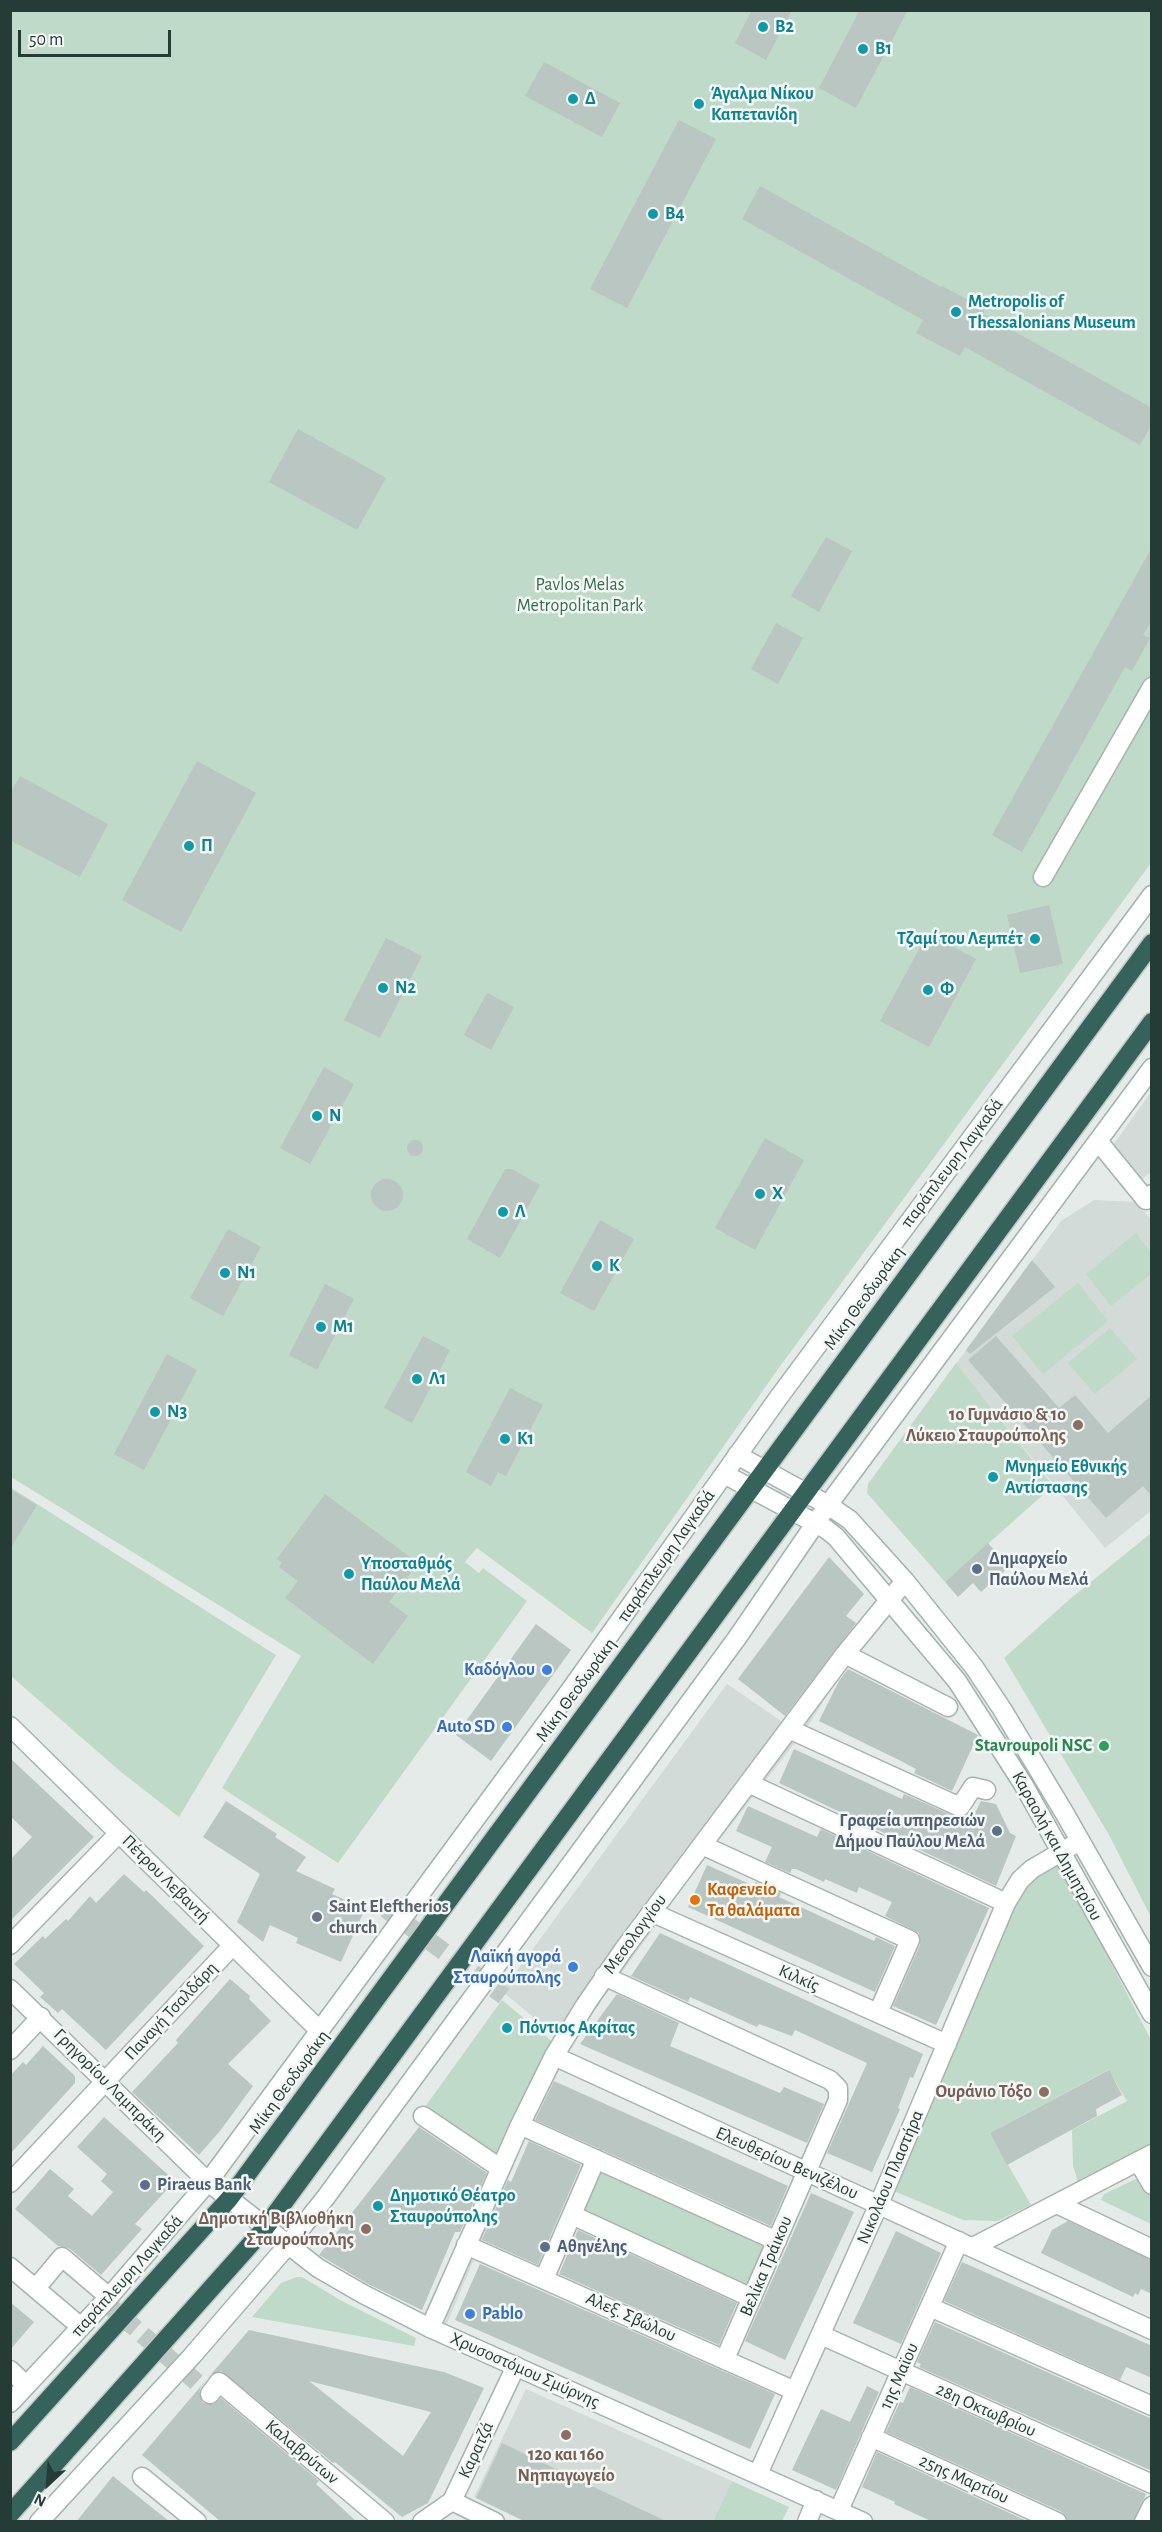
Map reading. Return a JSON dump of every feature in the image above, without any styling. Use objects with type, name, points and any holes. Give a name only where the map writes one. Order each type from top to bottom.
[{"type":"highway","name":"Μίκη Θεοδωράκη","points":[[10,2442],[229,2199],[1152,943]]},
{"type":"highway","points":[[10,2514],[265,2228],[1152,1022]]},
{"type":"street","points":[[1043,877],[1152,687]]},
{"type":"street","name":"παράπλευρη Λαγκαδά","points":[[10,2403],[109,2297],[208,2182],[560,1705],[737,1455],[1151,898]]},
{"type":"street","points":[[39,2522],[192,2356],[287,2246],[396,2104],[576,1854],[737,1638],[828,1505],[1152,1068]]},
{"type":"street","points":[[1098,1141],[1150,1200]]},
{"type":"street","name":"Καραολή και Δημητρίου","points":[[737,1455],[806,1492],[850,1520],[905,1581],[974,1667],[1002,1709],[1152,1967]]},
{"type":"street","name":"Καραολή και Δημητρίου","points":[[724,1474],[836,1537],[890,1598],[957,1681],[990,1730],[1062,1851],[1152,2014]]},
{"type":"street","name":"Μεσολογγίου","points":[[430,2328],[500,2168],[554,2056],[604,1976],[845,1654],[905,1581]]},
{"type":"street","points":[[845,1654],[948,1707]]},
{"type":"street","points":[[957,1681],[974,1667]]},
{"type":"street","name":"Πέτρου Λεβαντή","points":[[11,1727],[320,2031]]},
{"type":"street","points":[[789,1729],[960,1807],[973,1787],[986,1790]]},
{"type":"street","points":[[748,1783],[1006,1903]]},
{"type":"street","points":[[10,1945],[119,1833]]},
{"type":"street","name":"Νικολάου Πλαστήρα","points":[[758,2474],[879,2204],[1006,1903],[1020,1880],[1032,1869],[1080,1841]]},
{"type":"street","points":[[702,1845],[910,1940],[878,2013]]},
{"type":"street","name":"Κιλκίς","points":[[651,1912],[947,2044]]},
{"type":"street","name":"Παναγή Τσαλδάρη","points":[[10,2183],[233,1945]]},
{"type":"street","name":"Βελίκα Τράικου","points":[[604,1976],[830,2080],[838,2088],[838,2100],[725,2359]]},
{"type":"street","name":"Γρηγορίου Λαμπράκη","points":[[10,1989],[208,2182]]},
{"type":"street","points":[[10,2050],[41,2017]]},
{"type":"street","name":"Ελευθερίου Βενιζέλου","points":[[554,2056],[1152,2330]]},
{"type":"street","points":[[423,2116],[500,2168]]},
{"type":"street","points":[[520,2125],[777,2241]]},
{"type":"street","points":[[966,2244],[1057,2204],[1145,2158],[1152,2185]]},
{"type":"street","points":[[544,2278],[596,2159]]},
{"type":"street","name":"Χρυσοστόμου Σμύρνης","points":[[208,2182],[287,2246],[341,2282],[430,2328],[863,2522]]},
{"type":"street","points":[[1057,2204],[1152,2248]]},
{"type":"street","points":[[572,2216],[752,2298]]},
{"type":"street","name":"1ης Μαϊου","points":[[839,2510],[930,2307],[966,2244]]},
{"type":"street","name":"Αλεξ. Σβώλου","points":[[466,2245],[795,2391]]},
{"type":"street","points":[[36,2288],[62,2257],[109,2297]]},
{"type":"street","points":[[10,2267],[81,2327]]},
{"type":"street","points":[[930,2307],[1152,2406]]},
{"type":"street","name":"28η Οκτωβρίου","points":[[821,2335],[1152,2484]]},
{"type":"street","name":"Καρατζά","points":[[422,2522],[452,2501],[516,2366]]},
{"type":"street","points":[[10,2370],[27,2385]]},
{"type":"street","name":"Καλαβρύτων","points":[[214,2388],[385,2522]]},
{"type":"street","name":"25ης Μαρτίου","points":[[871,2437],[1057,2522]]},
{"type":"street","points":[[142,2477],[197,2522]]},
{"type":"street","points":[[807,2522],[816,2500]]},
{"type":"street","points":[[452,2501],[495,2522]]},
{"type":"street","points":[[1144,2522],[1152,2506]]},
{"type":"shaded area","points":[[1151,1092],[1151,1172],[1137,1183],[1111,1148]]},
{"type":"shaded area","name":"1ο Γυμνάσιο & 1ο Λύκειο Σταυρούπολης","points":[[1094,1200],[1136,1202],[1152,1221],[1151,1511],[1105,1548],[956,1364],[1061,1221]]},
{"type":"shaded area","name":"Λαϊκή αγορά Σταυρούπολης","points":[[834,1653],[847,1663],[808,1726],[696,1870],[601,2001],[549,2082],[445,2328],[422,2318],[539,2063],[557,2037],[502,1991],[727,1684],[784,1723],[785,1716]]},
{"type":"shaded area","name":"12ο και 16ο Νηπιαγωγείο","points":[[526,2389],[732,2481],[713,2521],[526,2521],[474,2497]]},
{"type":"green space","name":"Pavlos Melas Metropolitan Park","points":[[10,11],[1151,11],[1151,863],[778,1369],[592,1633],[477,1548],[468,1558],[465,1562],[479,1573],[483,1568],[527,1601],[338,1863],[222,1788],[301,1656],[11,1477]]},
{"type":"green space","points":[[1136,1233],[1151,1252],[1151,1274],[1111,1306],[1086,1274]]},
{"type":"green space","points":[[1078,1283],[1108,1321],[1043,1374],[1012,1336]]},
{"type":"green space","points":[[1110,1328],[1137,1359],[1095,1394],[1068,1363]]},
{"type":"green space","points":[[956,1363],[1053,1486],[945,1582],[867,1493],[868,1484]]},
{"type":"green space","points":[[10,1487],[276,1655],[179,1817],[121,1772],[11,1676]]},
{"type":"green space","name":"Stavroupoli NSC","points":[[1151,1533],[1151,1917],[1109,1835],[1004,1658],[1070,1599]]},
{"type":"green space","name":"Ουράνιο Τόξο","points":[[1058,1861],[1151,2040],[1151,2143],[1078,2183],[1073,2165],[1072,2130],[1127,2101],[1108,2070],[990,2133],[1031,2205],[997,2221],[963,2220],[894,2191],[1016,1904],[1037,1874]]},
{"type":"green space","points":[[502,2000],[555,2044],[497,2163],[422,2111]]},
{"type":"green space","points":[[598,2166],[770,2243],[749,2290],[577,2213]]},
{"type":"green space","points":[[1138,2178],[1141,2179],[1151,2198],[1151,2224],[1101,2200],[1104,2194]]},
{"type":"green space","points":[[302,2277],[340,2300],[416,2338],[414,2346],[252,2317],[281,2283]]},
{"type":"green space","points":[[732,2481],[789,2507],[782,2521],[713,2521]]},
{"type":"building","name":"Β2","points":[[752,10],[792,10],[766,60],[735,43]]},
{"type":"building","name":"Β1","points":[[860,10],[908,10],[856,108],[819,88]]},
{"type":"building","name":"Δ","points":[[544,62],[620,103],[602,137],[525,96]]},
{"type":"building","name":"Β4","points":[[679,120],[716,139],[627,308],[590,289]]},
{"type":"building","points":[[760,186],[941,287],[985,309],[983,314],[1152,408],[1152,424],[1140,445],[965,347],[960,356],[916,333],[923,320],[742,219]]},
{"type":"building","points":[[298,429],[386,478],[357,530],[269,482]]},
{"type":"building","points":[[826,537],[852,551],[819,612],[791,596]]},
{"type":"building","points":[[1152,547],[1152,620],[1143,635],[1150,638],[1132,671],[1125,667],[1022,852],[992,835]]},
{"type":"building","points":[[776,623],[803,638],[778,684],[751,669]]},
{"type":"building","name":"Π","points":[[197,761],[256,793],[181,932],[122,900]]},
{"type":"building","points":[[20,776],[108,824],[80,877],[10,840],[10,793]]},
{"type":"building","name":"Τζαμί του Λεμπέτ","points":[[1049,905],[1063,964],[1020,973],[1007,915]]},
{"type":"building","name":"Φ","points":[[928,933],[976,959],[929,1047],[880,1021]]},
{"type":"building","name":"Ν2","points":[[386,938],[422,956],[380,1038],[344,1020]]},
{"type":"building","points":[[487,993],[514,1007],[491,1050],[464,1035]]},
{"type":"building","name":"Ν","points":[[324,1067],[354,1084],[310,1164],[280,1148]]},
{"type":"building","name":"Χ","points":[[765,1138],[804,1160],[755,1250],[715,1228]]},
{"type":"building","points":[[412,1140],[418,1140],[423,1148],[421,1154],[412,1156],[407,1151],[407,1145]]},
{"type":"building","name":"Λ","points":[[505,1169],[512,1169],[540,1185],[500,1258],[467,1239]]},
{"type":"building","points":[[387,1179],[398,1184],[403,1195],[398,1206],[387,1211],[376,1206],[371,1195],[376,1184]]},
{"type":"building","name":"Κ","points":[[600,1220],[634,1239],[594,1311],[560,1293]]},
{"type":"building","name":"Ν1","points":[[228,1229],[261,1247],[223,1316],[190,1298]]},
{"type":"building","points":[[1032,1260],[1055,1287],[970,1354],[966,1350]]},
{"type":"building","name":"Μ1","points":[[325,1284],[354,1299],[317,1370],[289,1355]]},
{"type":"building","name":"Λ1","points":[[423,1336],[450,1350],[412,1423],[384,1408]]},
{"type":"building","points":[[996,1336],[1059,1408],[1075,1395],[1108,1433],[1152,1395],[1152,1496],[1143,1486],[1106,1518],[968,1360]]},
{"type":"building","name":"Ν3","points":[[167,1354],[197,1370],[144,1470],[114,1454]]},
{"type":"building","name":"Κ1","points":[[510,1388],[543,1405],[506,1476],[498,1472],[491,1486],[466,1472]]},
{"type":"building","points":[[10,1489],[37,1505],[10,1549]]},
{"type":"building","name":"Υποσταθμός Παύλου Μελά","points":[[325,1494],[418,1563],[389,1602],[408,1616],[373,1664],[285,1598],[298,1581],[279,1567],[282,1563],[277,1559]]},
{"type":"building","name":"Δημαρχείο Παύλου Μελά","points":[[988,1543],[1009,1567],[981,1592],[973,1583],[958,1597],[945,1582]]},
{"type":"building","points":[[829,1557],[864,1594],[846,1616],[856,1623],[785,1716],[738,1679]]},
{"type":"building","points":[[536,1624],[571,1650],[491,1761],[456,1735]]},
{"type":"building","points":[[848,1669],[978,1735],[952,1791],[914,1773],[916,1769],[899,1760],[819,1721],[839,1681]]},
{"type":"building","points":[[794,1749],[902,1799],[904,1794],[956,1817],[966,1816],[972,1819],[981,1801],[996,1804],[1010,1833],[1016,1836],[996,1886],[779,1783]]},
{"type":"building","points":[[10,1758],[94,1837],[10,1921],[10,1860],[32,1837],[10,1816]]},
{"type":"building","points":[[226,1801],[277,1834],[275,1837],[306,1857],[296,1871],[335,1889],[332,1894],[365,1909],[341,1962],[296,1943],[298,1938],[270,1925],[263,1942],[237,1922],[260,1874],[203,1837]]},
{"type":"building","points":[[748,1806],[817,1837],[821,1829],[989,1908],[936,2025],[893,2006],[920,1945],[919,1933],[885,1916],[892,1902],[859,1887],[857,1893],[825,1879],[824,1882],[796,1869],[792,1869],[790,1873],[765,1862],[772,1847],[736,1831]]},
{"type":"building","points":[[707,1865],[754,1886],[756,1882],[781,1893],[779,1897],[874,1941],[876,1937],[895,1946],[875,1992],[688,1907]]},
{"type":"building","points":[[124,1874],[144,1892],[146,1890],[204,1946],[106,2050],[62,2009],[58,2013],[40,1997],[44,1993],[14,1964],[43,1936],[45,1939],[66,1919],[68,1921],[90,1896],[96,1903]]},
{"type":"building","points":[[660,1933],[923,2054],[913,2078],[910,2077],[898,2108],[900,2109],[872,2172],[827,2153],[867,2063],[795,2030],[792,2036],[759,2024],[757,2027],[690,1997],[688,2002],[631,1976]]},
{"type":"building","points":[[230,1979],[250,1996],[249,1999],[271,2021],[228,2064],[253,2086],[199,2155],[132,2092],[178,2043],[176,2040]]},
{"type":"building","points":[[617,1994],[679,2023],[670,2046],[780,2093],[784,2087],[824,2104],[807,2143],[580,2044]]},
{"type":"building","points":[[43,2046],[75,2076],[75,2083],[10,2154],[10,2076],[23,2062],[26,2065]]},
{"type":"building","points":[[1109,2070],[1122,2095],[1096,2109],[1097,2116],[1007,2165],[990,2133]]},
{"type":"building","points":[[554,2081],[788,2186],[771,2226],[535,2120]]},
{"type":"building","points":[[104,2117],[175,2181],[135,2224],[142,2229],[101,2275],[69,2248],[58,2246],[15,2209],[50,2169],[74,2189],[68,2196],[92,2216],[113,2192],[101,2181],[107,2174],[77,2147]]},
{"type":"building","points":[[419,2127],[487,2173],[460,2232],[455,2232],[422,2310],[368,2284],[319,2255]]},
{"type":"building","points":[[529,2141],[581,2165],[538,2265],[482,2240],[508,2180],[511,2182]]},
{"type":"building","points":[[811,2193],[854,2212],[785,2360],[745,2341]]},
{"type":"building","points":[[1068,2221],[1152,2260],[1152,2294],[1141,2289],[1138,2295],[1135,2293],[1133,2297],[1041,2253],[1052,2230]]},
{"type":"building","points":[[578,2230],[737,2303],[719,2345],[559,2274]]},
{"type":"building","points":[[896,2231],[941,2253],[901,2344],[853,2323]]},
{"type":"building","points":[[962,2262],[1152,2346],[1152,2378],[1126,2367],[1120,2380],[944,2301]]},
{"type":"building","points":[[480,2264],[775,2394],[750,2449],[455,2320]]},
{"type":"building","points":[[10,2302],[34,2322],[10,2350]]},
{"type":"building","points":[[935,2322],[1152,2419],[1152,2471],[919,2367],[921,2364],[917,2362]]},
{"type":"building","points":[[249,2330],[444,2372],[484,2388],[428,2503],[402,2517],[221,2371],[211,2375]],"holes":[[[309,2381],[431,2412],[403,2456]]]},
{"type":"building","points":[[207,2380],[199,2393],[203,2403],[214,2404],[221,2398],[319,2481],[316,2484],[357,2522],[221,2522],[142,2455]]},
{"type":"building","points":[[867,2386],[879,2392],[836,2490],[792,2470],[821,2409],[850,2422]]},
{"type":"building","points":[[910,2387],[1146,2494],[1133,2522],[1068,2522],[1062,2512],[886,2432]]},
{"type":"building","points":[[502,2443],[668,2522],[526,2522],[476,2498]]},
{"type":"building","points":[[877,2452],[1029,2522],[933,2522],[862,2487]]},
{"type":"building","points":[[113,2476],[135,2494],[170,2522],[76,2522]]},
{"type":"tunnel","points":[[386,1909],[504,1996]]},
{"type":"tunnel","points":[[102,2299],[210,2394]]},
{"type":"place","name":"Β2","points":[[763,27]]},
{"type":"place","name":"Β1","points":[[863,49]]},
{"type":"place","name":"Δ","points":[[573,99]]},
{"type":"place","name":"Άγαλμα Νίκου Καπετανίδη","points":[[699,104]]},
{"type":"place","name":"Β4","points":[[653,214]]},
{"type":"place","name":"Metropolis of Thessalonians Museum","points":[[956,312]]},
{"type":"place","name":"Π","points":[[189,846]]},
{"type":"place","name":"Τζαμί του Λεμπέτ","points":[[1035,939]]},
{"type":"place","name":"Ν2","points":[[383,988]]},
{"type":"place","name":"Φ","points":[[928,990]]},
{"type":"place","name":"Ν","points":[[317,1116]]},
{"type":"place","name":"Χ","points":[[760,1194]]},
{"type":"place","name":"Λ","points":[[503,1212]]},
{"type":"place","name":"Κ","points":[[597,1266]]},
{"type":"place","name":"Ν1","points":[[225,1273]]},
{"type":"place","name":"Μ1","points":[[321,1327]]},
{"type":"place","name":"Λ1","points":[[417,1379]]},
{"type":"place","name":"Ν3","points":[[155,1412]]},
{"type":"place","name":"1ο Γυμνάσιο & 1ο Λύκειο Σταυρούπολης","points":[[1078,1425]]},
{"type":"place","name":"Κ1","points":[[505,1439]]},
{"type":"place","name":"Μνημείο Εθνικής Αντίστασης","points":[[993,1477]]},
{"type":"place","name":"Δημαρχείο Παύλου Μελά","points":[[977,1569]]},
{"type":"place","name":"Υποσταθμός Παύλου Μελά","points":[[349,1574]]},
{"type":"place","name":"Καδόγλου","points":[[547,1670]]},
{"type":"place","name":"Auto SD","points":[[507,1727]]},
{"type":"place","name":"Stavroupoli NSC","points":[[1104,1746]]},
{"type":"place","name":"Γραφεία υπηρεσιών Δήμου Παύλου Μελά","points":[[997,1831]]},
{"type":"place","name":"Καφενείο Τα θαλάματα","points":[[695,1900]]},
{"type":"place","name":"Saint Eleftherios church","points":[[317,1917]]},
{"type":"place","name":"Λαϊκή αγορά Σταυρούπολης","points":[[573,1967]]},
{"type":"place","name":"Πόντιος Ακρίτας","points":[[507,2028]]},
{"type":"place","name":"Ουράνιο Τόξο","points":[[1044,2092]]},
{"type":"place","name":"Piraeus Bank","points":[[145,2185]]},
{"type":"place","name":"Δημοτικό Θέατρο Σταυρούπολης","points":[[378,2206]]},
{"type":"place","name":"Δημοτική Βιβλιοθήκη Σταυρούπολης","points":[[366,2229]]},
{"type":"place","name":"Αθηνέλης","points":[[545,2247]]},
{"type":"place","name":"Pablo","points":[[470,2314]]},
{"type":"place","name":"12ο και 16ο Νηπιαγωγείο","points":[[566,2435]]}]
